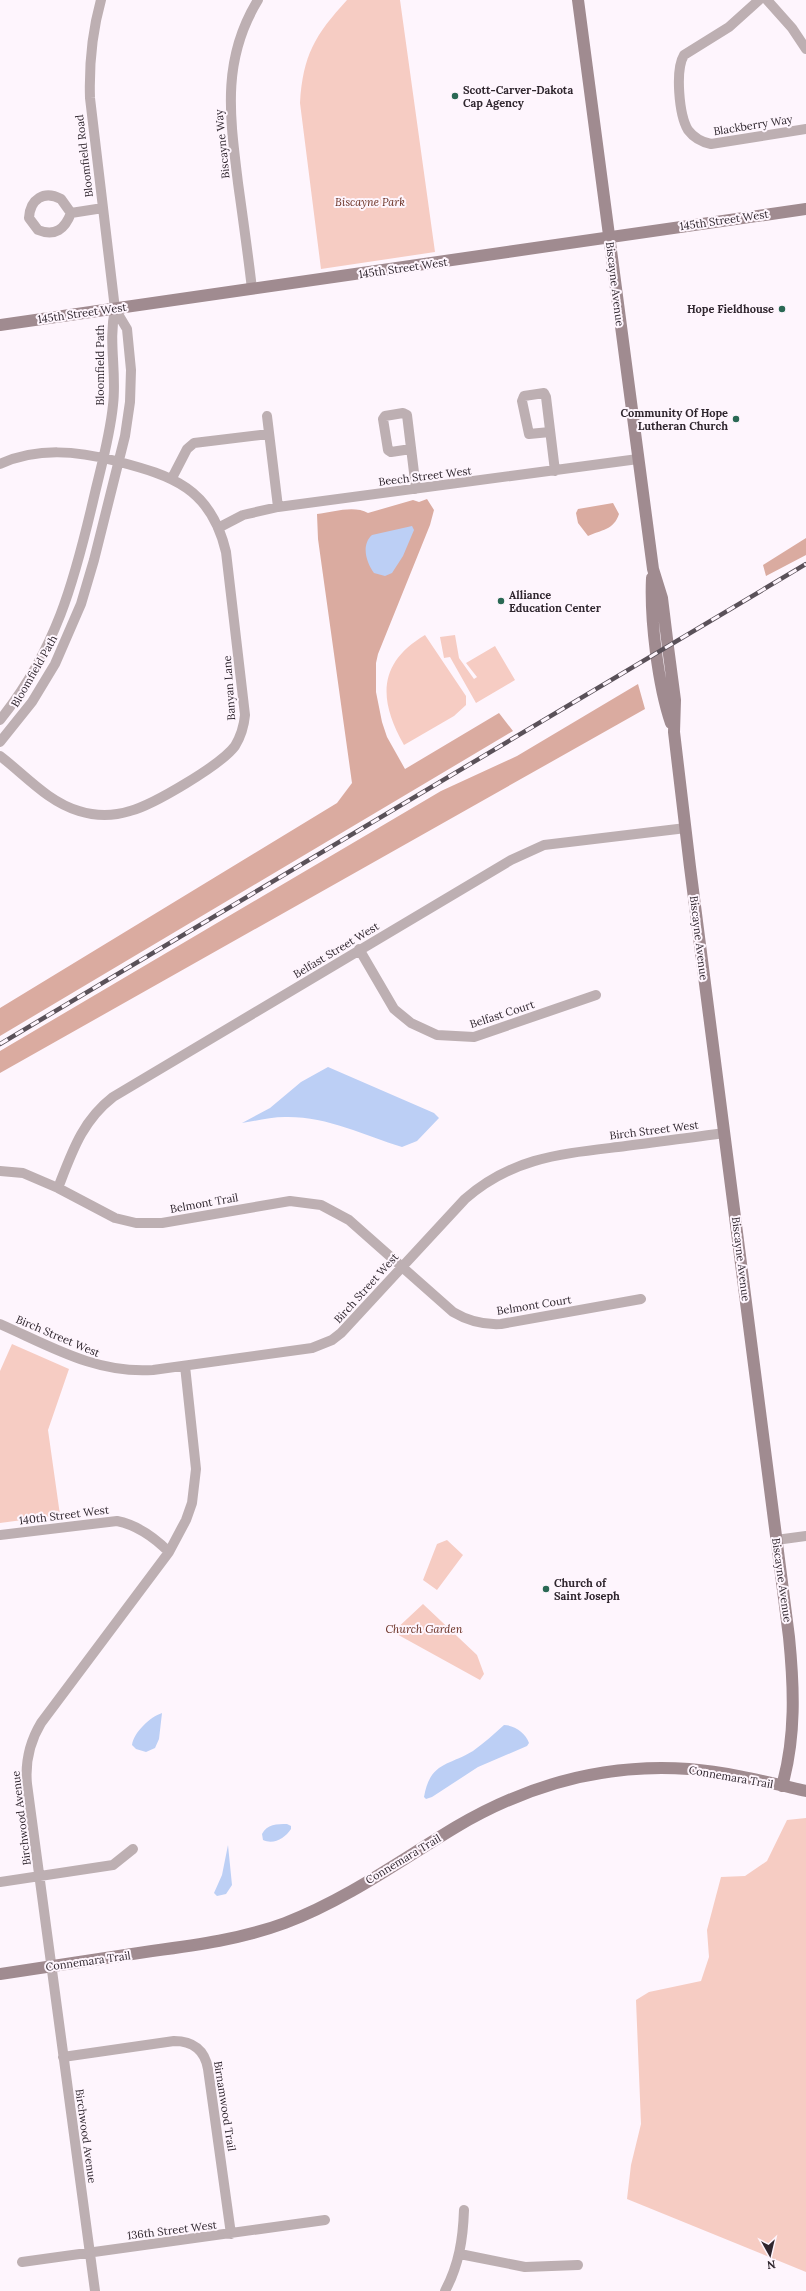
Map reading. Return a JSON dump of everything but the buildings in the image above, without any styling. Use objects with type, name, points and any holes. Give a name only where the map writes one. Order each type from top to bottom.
[{"type":"street","name":"Bloomfield Road","points":[[101,0],[93,33],[89,75],[90,98],[114,309]]},
{"type":"street","name":"Biscayne Way","points":[[252,289],[231,124],[230,93],[233,65],[241,34],[258,0]]},
{"type":"street","name":"Biscayne Avenue","points":[[578,0],[653,569],[662,598],[668,640],[675,700],[674,732],[793,1680],[792,1740],[782,1786]]},
{"type":"street","name":"Blackberry Way","points":[[759,0],[729,27],[684,55],[680,61],[678,76],[684,122],[697,140],[711,144],[806,129]]},
{"type":"street","points":[[767,0],[792,28],[806,49]]},
{"type":"street","points":[[71,213],[103,208]]},
{"type":"street","name":"145th Street West","points":[[0,325],[806,209]]},
{"type":"street","name":"Bloomfield Path","points":[[0,720],[31,678],[60,619],[80,557],[103,458],[113,404],[114,372],[111,331],[114,309]]},
{"type":"street","name":"Bloomfield Path","points":[[0,742],[32,702],[55,664],[74,623],[91,572],[119,462],[129,413],[131,370],[127,329],[114,309]]},
{"type":"street","points":[[266,416],[278,507]]},
{"type":"street","points":[[550,432],[555,471]]},
{"type":"street","points":[[172,478],[187,449],[194,443],[269,434]]},
{"type":"street","points":[[411,449],[416,489]]},
{"type":"street","name":"Banyan Lane","points":[[0,464],[24,456],[48,452],[71,452],[119,462],[172,478],[201,501],[218,528],[228,565],[244,710],[242,732],[229,753],[216,764],[144,806],[130,812],[103,815],[79,811],[52,798],[0,756]]},
{"type":"street","name":"Beech Street West","points":[[218,528],[243,515],[278,507],[638,460]]},
{"type":"street","name":"Belfast Street West","points":[[58,1188],[79,1135],[91,1118],[109,1100],[359,949],[532,849],[557,843],[686,828]]},
{"type":"street","name":"Belfast Court","points":[[359,949],[394,1008],[411,1023],[437,1035],[474,1037],[596,995]]},
{"type":"street","name":"Birch Street West","points":[[0,1324],[98,1366],[138,1371],[301,1350],[332,1340],[349,1325],[464,1199],[485,1182],[512,1167],[550,1156],[724,1133]]},
{"type":"street","name":"Belmont Trail","points":[[0,1171],[23,1173],[58,1188],[115,1218],[136,1223],[162,1223],[290,1201],[311,1202],[341,1214],[402,1266]]},
{"type":"street","name":"Belmont Court","points":[[402,1266],[453,1312],[470,1321],[490,1324],[641,1299]]},
{"type":"street","name":"Birchwood Avenue","points":[[94,2291],[26,1778],[26,1765],[31,1744],[44,1718],[169,1552],[186,1520],[195,1486],[196,1452],[185,1366]]},
{"type":"street","name":"140th Street West","points":[[0,1535],[117,1521],[130,1524],[144,1532],[169,1552]]},
{"type":"street","points":[[776,1540],[806,1536]]},
{"type":"street","name":"Connemara Trail","points":[[0,1974],[229,1939],[286,1923],[334,1900],[473,1817],[504,1801],[568,1780],[606,1772],[666,1768],[721,1773],[806,1791]]},
{"type":"street","points":[[0,1882],[113,1865],[133,1849]]},
{"type":"street","name":"Birnamwood Trail","points":[[63,2057],[174,2041],[189,2043],[201,2050],[207,2062],[231,2234]]},
{"type":"street","points":[[445,2291],[460,2254],[464,2210]]},
{"type":"street","name":"136th Street West","points":[[22,2262],[326,2220]]},
{"type":"street","points":[[460,2254],[525,2267],[578,2265]]},
{"type":"green space","name":"Biscayne Park","points":[[347,0],[400,0],[435,252],[321,269],[300,103],[304,72],[313,47],[319,35]]},
{"type":"green space","points":[[425,635],[466,696],[466,705],[454,716],[404,745],[390,712],[387,697],[387,683],[391,670],[398,658],[410,646]]},
{"type":"green space","points":[[455,635],[459,658],[474,679],[477,677],[466,663],[495,646],[515,680],[476,703],[450,657],[444,658],[440,637]]},
{"type":"green space","points":[[12,1344],[69,1369],[48,1430],[60,1515],[0,1523],[0,1371]]},
{"type":"green space","points":[[447,1540],[463,1555],[437,1590],[423,1580],[437,1544]]},
{"type":"green space","name":"Church Garden","points":[[423,1604],[477,1655],[484,1674],[480,1680],[393,1632]]},
{"type":"green space","points":[[806,1818],[806,2272],[627,2199],[631,2165],[641,2124],[636,2000],[649,1992],[701,1981],[709,1957],[707,1930],[721,1877],[745,1876],[767,1861],[787,1820]]},
{"type":"shaded area","points":[[427,499],[434,510],[430,525],[378,654],[376,663],[376,692],[382,722],[387,737],[405,769],[499,713],[513,731],[0,1036],[0,1008],[337,803],[352,783],[318,539],[317,514],[350,509],[368,513],[413,500],[419,502]]},
{"type":"shaded area","points":[[613,503],[619,514],[614,523],[606,529],[588,536],[578,523],[576,513],[578,509]]},
{"type":"shaded area","points":[[806,538],[806,555],[766,576],[763,565]]},
{"type":"shaded area","points":[[638,684],[645,709],[0,1073],[0,1051],[441,791],[517,756]]},
{"type":"water","points":[[412,526],[414,530],[403,556],[392,573],[385,576],[374,573],[366,554],[367,544],[372,535]]},
{"type":"water","points":[[328,1067],[434,1113],[439,1118],[417,1141],[402,1147],[345,1127],[315,1120],[280,1117],[242,1123],[270,1108],[301,1082]]},
{"type":"water","points":[[162,1713],[159,1739],[155,1748],[146,1752],[136,1749],[132,1745],[133,1740],[139,1730],[148,1721]]},
{"type":"water","points":[[504,1725],[512,1726],[519,1730],[529,1743],[527,1746],[478,1767],[432,1797],[426,1799],[424,1797],[431,1777],[441,1766],[473,1751]]},
{"type":"water","points":[[287,1824],[291,1826],[291,1829],[279,1840],[271,1842],[263,1840],[262,1834],[269,1826]]},
{"type":"water","points":[[228,1845],[232,1885],[226,1894],[217,1896],[214,1893],[222,1875]]},
{"type":"railway","points":[[0,1044],[806,564]]},
{"type":"place","name":"Scott-Carver-Dakota Cap Agency","points":[[455,96]]},
{"type":"place","name":"Hope Fieldhouse","points":[[782,309]]},
{"type":"place","name":"Community Of Hope Lutheran Church","points":[[736,419]]},
{"type":"place","name":"Alliance Education Center","points":[[501,601]]},
{"type":"place","name":"Church of Saint Joseph","points":[[546,1589]]}]
